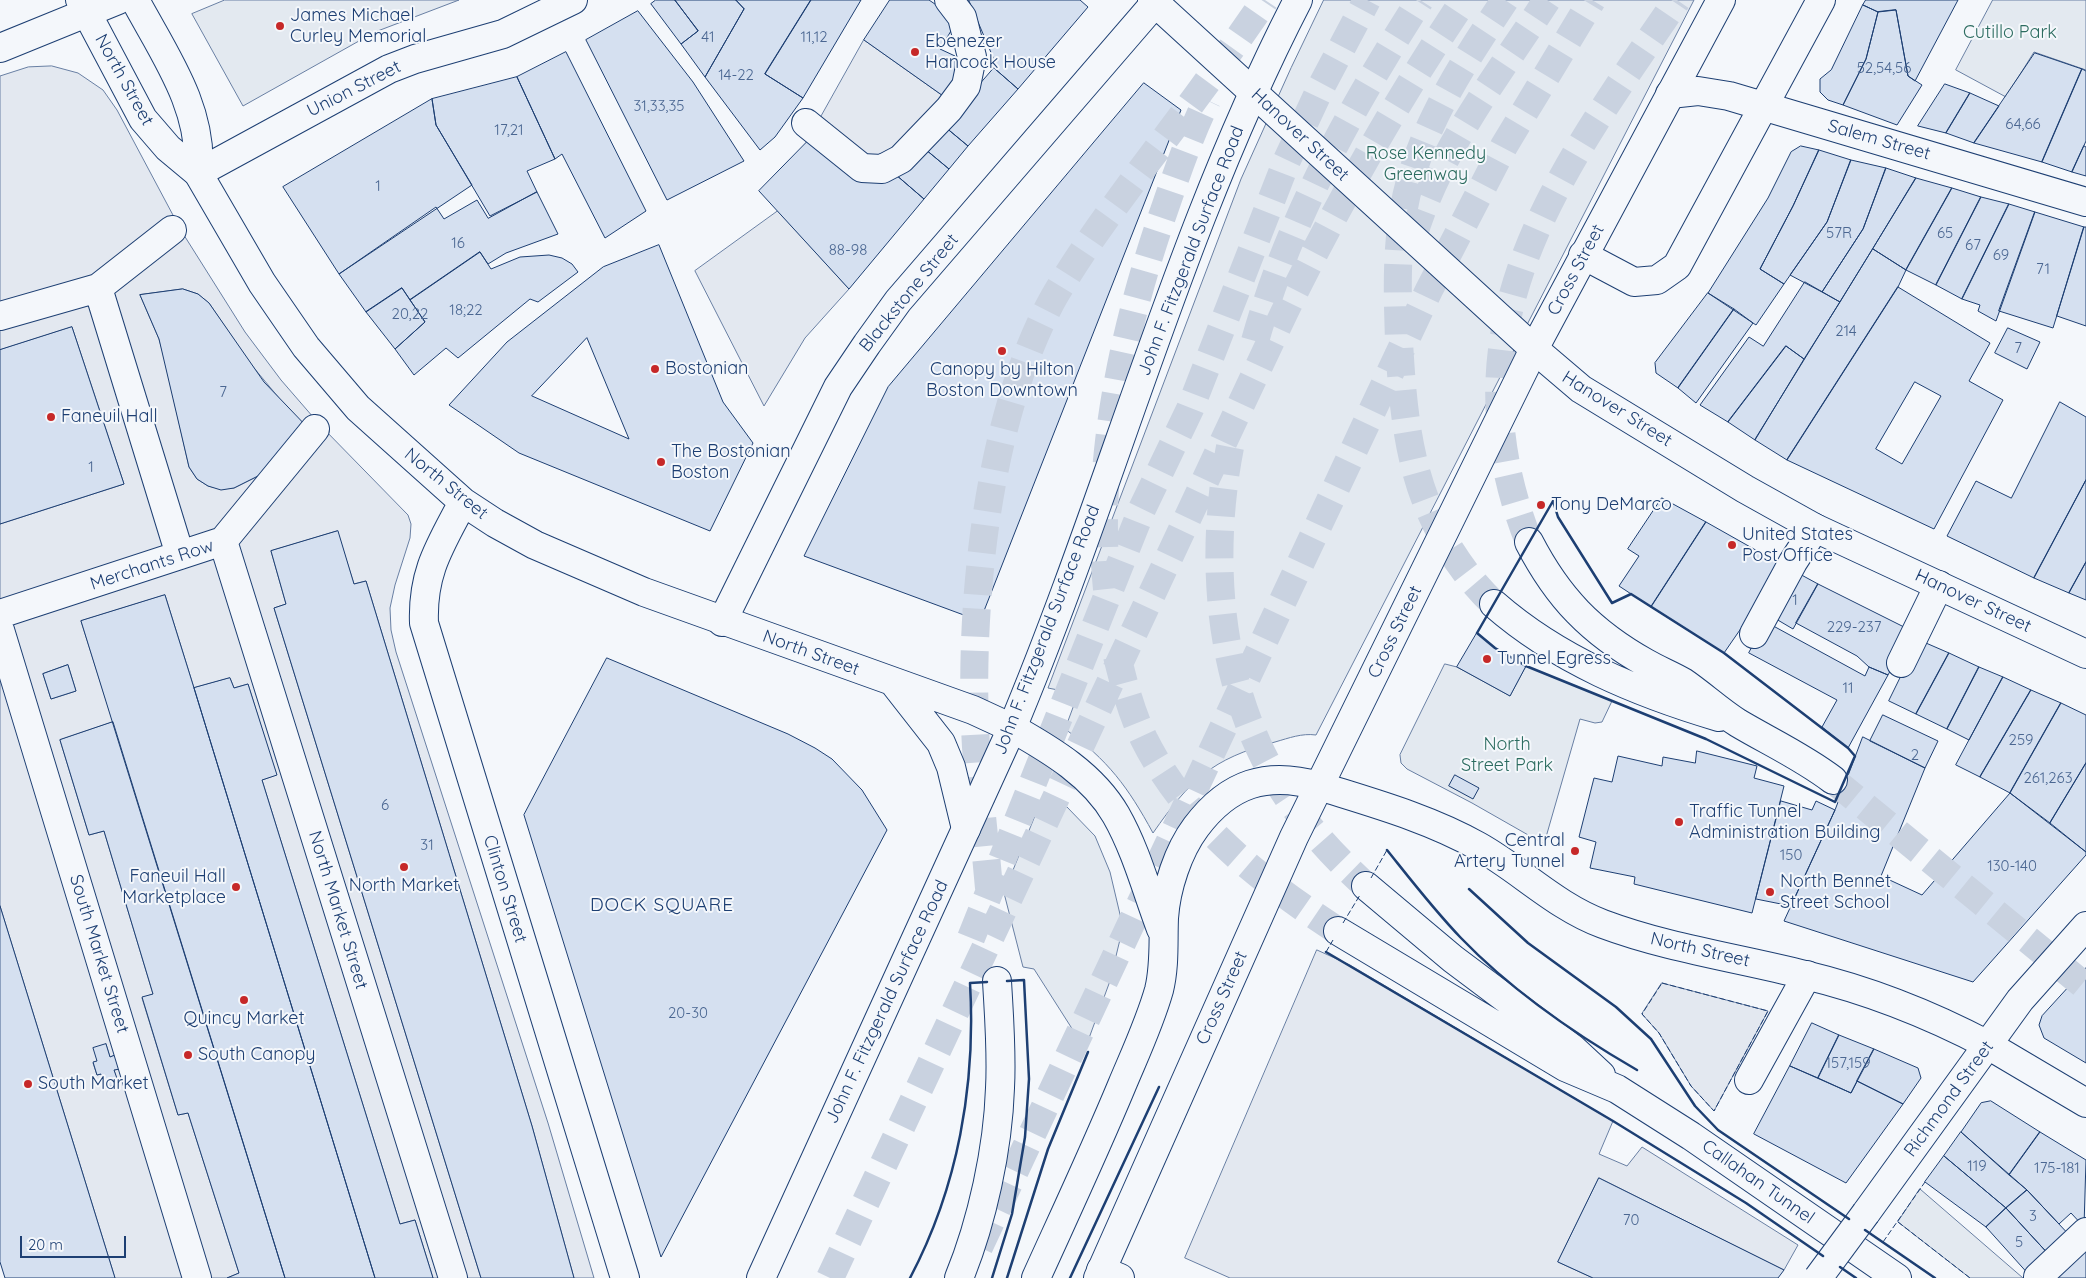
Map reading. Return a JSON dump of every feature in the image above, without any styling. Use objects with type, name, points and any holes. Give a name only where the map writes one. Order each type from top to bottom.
[{"type":"main road","points":[[0,48],[83,6],[118,0]]},
{"type":"main road","points":[[135,0],[189,104],[198,138],[198,173]]},
{"type":"main road","name":"Union Street","points":[[198,173],[401,63],[503,34],[573,0]]},
{"type":"main road","points":[[806,123],[862,168],[882,169],[901,159],[949,109],[966,86],[972,57],[962,17],[949,0]]},
{"type":"main road","name":"John F. Fitzgerald Surface Road","points":[[760,1278],[1012,728],[1037,666],[1172,296],[1253,92],[1298,0]]},
{"type":"main road","name":"Cross Street","points":[[1106,1275],[1294,837],[1534,349],[1720,0]]},
{"type":"main road","points":[[1583,255],[1634,282],[1657,280],[1677,266],[1821,0]]},
{"type":"main road","name":"Hanover Street","points":[[1153,1],[1534,349],[1581,389],[1745,489],[1816,528],[2086,654]]},
{"type":"main road","name":"Blackstone Street","points":[[722,622],[838,388],[867,344],[898,302],[1153,1]]},
{"type":"main road","name":"North Street","points":[[83,6],[143,119],[168,148],[198,173],[262,283],[320,364],[358,408],[463,502],[494,524],[535,545],[644,592],[722,622],[973,710],[1012,728],[1042,745],[1080,773],[1116,814],[1131,847],[1164,938]]},
{"type":"main road","name":"Salem Street","points":[[1670,94],[1698,91],[1722,95],[2086,202]]},
{"type":"main road","points":[[0,316],[98,288],[172,230]]},
{"type":"main road","points":[[98,288],[180,555]]},
{"type":"main road","name":"Merchants Row","points":[[0,614],[223,542],[315,429]]},
{"type":"main road","name":"Clinton Street","points":[[463,502],[436,554],[426,581],[423,602],[424,623],[625,1278]]},
{"type":"main road","points":[[1754,634],[1793,562],[1816,528]]},
{"type":"main road","name":"North Market Street","points":[[223,542],[453,1278]]},
{"type":"main road","points":[[1529,542],[1553,585],[1584,618],[1626,651],[1683,682],[1737,722],[1800,757],[1833,780]]},
{"type":"main road","points":[[1901,663],[1939,585]]},
{"type":"main road","points":[[1494,604],[1542,640],[1588,667],[1676,704],[1737,722]]},
{"type":"main road","name":"South Market Street","points":[[0,630],[197,1278]]},
{"type":"main road","points":[[893,682],[941,743],[951,767],[966,828]]},
{"type":"main road","name":"North Street","points":[[1036,1278],[1095,1149],[1159,990],[1166,904],[1179,860],[1196,828],[1214,807],[1238,790],[1270,779],[1296,780],[1319,786],[1426,821],[1494,856],[1568,908],[1600,923],[1636,935],[1807,975],[1857,990],[1930,1017],[1988,1045],[2086,1103]]},
{"type":"main road","points":[[1366,886],[1453,959],[1573,1049],[1617,1089]]},
{"type":"main road","name":"Richmond Street","points":[[1818,1278],[2035,981],[2086,926]]},
{"type":"main road","points":[[1338,931],[1565,1067],[1617,1089]]},
{"type":"main road","points":[[1749,1080],[1807,975]]},
{"type":"main road","points":[[959,1278],[988,1180],[998,1121],[1000,1072],[997,982]]},
{"type":"main road","name":"Callahan Tunnel","points":[[1617,1089],[1691,1136],[1897,1278]]},
{"type":"main road","points":[[2038,1277],[2086,1232]]},
{"type":"green space","points":[[225,0],[459,0],[375,32],[243,106],[192,14]]},
{"type":"green space","name":"Rose Kennedy Greenway","points":[[1324,0],[1694,0],[1316,735],[1301,735],[1275,742],[1234,756],[1218,764],[1191,785],[1153,833],[1116,775],[1080,740],[1065,729],[1078,694],[1048,688],[1241,179]]},
{"type":"green space","name":"Cutillo Park","points":[[1993,0],[2086,0],[2086,70],[2034,52],[2006,97],[1956,70]]},
{"type":"green space","name":"North Street Park","points":[[1445,664],[1457,667],[1510,696],[1526,666],[1612,701],[1602,722],[1595,723],[1580,719],[1544,844],[1407,769],[1401,763],[1400,755]]},
{"type":"green space","points":[[1043,797],[1067,807],[1095,836],[1110,872],[1123,927],[1110,981],[1085,1049],[1034,969],[1023,967],[1004,893]]},
{"type":"green space","points":[[1920,1189],[2023,1278],[1970,1278],[1898,1222]]},
{"type":"shaded area","points":[[864,40],[946,98],[907,139],[880,158],[864,161],[817,124]]},
{"type":"shaded area","points":[[52,66],[78,73],[103,90],[117,110],[182,232],[245,332],[281,380],[320,425],[408,515],[411,524],[410,538],[395,585],[390,608],[391,630],[396,652],[548,1123],[594,1278],[574,1278],[532,1126],[366,581],[354,584],[337,531],[271,551],[286,604],[274,608],[481,1278],[433,1278],[415,1220],[400,1224],[262,780],[276,775],[248,684],[234,688],[230,678],[194,688],[165,595],[81,621],[113,722],[60,740],[89,835],[104,831],[153,994],[142,998],[178,1115],[188,1113],[239,1273],[227,1278],[115,1278],[0,906],[0,524],[124,484],[72,327],[0,350],[0,76],[28,67]],"holes":[[[183,289],[198,294],[209,303],[249,362],[289,410],[267,469],[258,476],[234,488],[221,489],[208,486],[197,479],[189,467],[165,360],[159,339],[140,295]],[[68,665],[76,691],[51,699],[43,674]],[[106,1044],[110,1057],[115,1055],[119,1069],[114,1070],[118,1084],[101,1074],[97,1075],[93,1063],[97,1061]]]},
{"type":"shaded area","points":[[778,211],[849,289],[805,338],[764,406],[695,271]]},
{"type":"shaded area","points":[[1317,950],[1350,965],[1613,1121],[1599,1154],[1627,1166],[1642,1147],[1798,1245],[1784,1270],[1599,1178],[1558,1262],[1593,1278],[1230,1278],[1185,1258]]},
{"type":"shaded area","points":[[1662,983],[1768,1011],[1714,1111],[1691,1086],[1659,1033],[1642,1014]]},
{"type":"building","points":[[656,0],[675,0],[698,31],[681,44],[651,4]]},
{"type":"building","points":[[675,0],[736,0],[744,9],[705,77],[681,44],[698,31]]},
{"type":"building","points":[[736,0],[811,0],[765,74],[803,98],[775,137],[760,150],[705,77],[744,9]]},
{"type":"building","points":[[811,0],[861,0],[803,98],[765,74]]},
{"type":"building","name":"Ebenezer Hancock House","points":[[890,0],[929,0],[951,15],[954,26],[940,49],[955,56],[955,85],[946,98],[864,40]]},
{"type":"building","points":[[969,0],[1080,0],[1088,7],[1018,89],[994,68],[996,65]]},
{"type":"building","points":[[1866,0],[1958,0],[1915,81],[1908,76],[1896,10],[1878,12],[1863,5]]},
{"type":"building","points":[[1863,5],[1878,12],[1866,59],[1843,105],[1828,100],[1820,92],[1820,79],[1831,70]]},
{"type":"building","points":[[1896,10],[1908,76],[1922,85],[1897,125],[1843,105],[1866,59],[1878,12]]},
{"type":"building","points":[[638,11],[693,82],[744,161],[667,200],[586,40]]},
{"type":"building","points":[[566,52],[646,211],[605,238],[562,154],[555,159],[517,77]]},
{"type":"building","points":[[2035,53],[2082,69],[2042,162],[1974,143]]},
{"type":"building","points":[[994,68],[1018,89],[968,146],[944,126]]},
{"type":"building","points":[[2082,69],[2086,71],[2086,141],[2072,172],[2042,162]]},
{"type":"building","points":[[517,77],[555,159],[527,171],[537,192],[490,216],[436,125],[432,99]]},
{"type":"building","name":"Canopy by Hilton Boston Downtown","points":[[1144,83],[1181,110],[980,621],[804,556],[888,387]]},
{"type":"building","points":[[1945,84],[1970,93],[1946,133],[1918,126]]},
{"type":"building","points":[[1970,93],[1999,106],[1974,143],[1946,133]]},
{"type":"building","points":[[432,99],[436,125],[472,185],[339,274],[283,187]]},
{"type":"building","points":[[944,126],[968,146],[949,169],[925,149]]},
{"type":"building","points":[[809,140],[895,174],[924,199],[849,289],[759,191]]},
{"type":"building","points":[[1801,146],[1819,150],[1793,206],[1760,269],[1784,284],[1756,325],[1708,293],[1768,198],[1791,152]]},
{"type":"building","points":[[2084,146],[2086,147],[2086,176],[2072,172]]},
{"type":"building","points":[[925,149],[949,169],[924,199],[895,174]]},
{"type":"building","points":[[1819,150],[1851,160],[1827,222],[1784,284],[1760,269],[1793,206]]},
{"type":"building","points":[[1851,160],[1886,168],[1863,229],[1822,292],[1790,275],[1827,222]]},
{"type":"building","points":[[1886,168],[1916,178],[1840,302],[1822,292],[1863,229]]},
{"type":"building","points":[[1916,178],[1952,188],[1906,270],[1873,249]]},
{"type":"building","points":[[1952,188],[1981,197],[1936,285],[1906,270]]},
{"type":"building","points":[[537,192],[558,234],[506,253],[488,264],[480,252],[410,300],[402,288],[366,312],[339,274],[436,207],[444,219],[477,200],[488,218]]},
{"type":"building","points":[[1981,197],[2009,204],[1962,299],[1936,285]]},
{"type":"building","points":[[2009,204],[2035,212],[1996,321],[1978,311],[1980,305],[1962,299]]},
{"type":"building","points":[[2035,212],[2084,227],[2053,328],[1999,311]]},
{"type":"building","points":[[2084,227],[2086,227],[2086,326],[2057,316]]},
{"type":"building","name":"Bostonian","points":[[659,245],[723,402],[753,443],[710,531],[519,453],[449,405],[507,342],[603,267]],"holes":[[[587,338],[629,439],[532,396]]]},
{"type":"building","points":[[1873,249],[1906,270],[1898,287],[1787,460],[1755,440]]},
{"type":"building","points":[[480,252],[491,269],[520,257],[549,255],[562,258],[572,264],[578,272],[538,302],[530,299],[458,358],[446,348],[414,375],[395,349],[425,322],[410,300]]},
{"type":"building","points":[[1805,282],[1840,302],[1804,359],[1786,346],[1728,422],[1700,405],[1749,337],[1763,346]]},
{"type":"building","points":[[1898,287],[1990,343],[1969,381],[2003,400],[1934,529],[1787,460]],"holes":[[[1915,382],[1941,396],[1902,464],[1876,449]]]},
{"type":"building","points":[[402,288],[425,322],[395,349],[366,312]]},
{"type":"building","points":[[183,289],[198,294],[209,303],[264,382],[311,431],[258,476],[234,488],[221,490],[208,486],[197,479],[189,467],[159,339],[140,295]]},
{"type":"building","points":[[1708,293],[1734,309],[1678,388],[1656,373],[1655,363]]},
{"type":"building","points":[[1734,309],[1753,323],[1696,403],[1678,388]]},
{"type":"building","name":"Faneuil Hall","points":[[72,327],[124,484],[0,524],[0,350]]},
{"type":"building","points":[[2008,328],[2040,342],[2027,369],[1995,353]]},
{"type":"building","points":[[1786,346],[1804,359],[1755,440],[1728,422]]},
{"type":"building","points":[[2060,402],[2086,417],[2086,480],[2034,578],[1947,536],[1976,481],[2011,498]]},
{"type":"building","points":[[2086,480],[2086,562],[2069,593],[2034,578]]},
{"type":"building","points":[[1662,498],[1706,522],[1651,607],[1619,586],[1639,556],[1628,549]]},
{"type":"building","points":[[1706,522],[1784,566],[1724,653],[1651,607]]},
{"type":"building","name":"North Market","points":[[338,531],[354,584],[366,581],[532,1126],[574,1278],[481,1278],[274,608],[286,604],[271,551]]},
{"type":"building","points":[[2086,562],[2086,600],[2069,593]]},
{"type":"building","points":[[1796,572],[1818,584],[1793,629],[1771,616]]},
{"type":"building","points":[[1818,584],[1912,631],[1888,675],[1869,667],[1857,656],[1796,623]]},
{"type":"building","name":"Quincy Market","points":[[165,595],[375,1278],[285,1278],[81,621]]},
{"type":"building","points":[[1766,622],[1865,676],[1869,667],[1888,675],[1848,748],[1822,727],[1837,700],[1749,653]]},
{"type":"building","name":"Tunnel Egress","points":[[1477,633],[1495,648],[1526,666],[1510,696],[1457,667]]},
{"type":"building","points":[[1919,640],[1949,653],[1916,714],[1889,701]]},
{"type":"building","points":[[1949,653],[1979,667],[1947,729],[1916,714]]},
{"type":"building","points":[[607,658],[788,734],[815,748],[832,759],[862,790],[887,830],[661,1257],[524,815]]},
{"type":"building","points":[[68,665],[76,691],[51,699],[43,674]]},
{"type":"building","points":[[1979,667],[2003,677],[1969,740],[1947,729]]},
{"type":"building","points":[[2003,677],[2031,690],[1980,777],[1956,765]]},
{"type":"building","points":[[230,678],[234,688],[248,684],[277,775],[262,780],[400,1224],[415,1220],[433,1278],[375,1278],[194,688]]},
{"type":"building","points":[[2031,690],[2061,703],[2010,793],[1980,777]]},
{"type":"building","points":[[2061,703],[2086,715],[2086,763],[2050,823],[2010,793]]},
{"type":"building","points":[[1883,715],[1938,741],[1925,768],[1870,741]]},
{"type":"building","name":"South Canopy","points":[[113,722],[285,1278],[227,1278],[239,1273],[188,1113],[178,1115],[142,997],[153,994],[104,831],[89,835],[60,740]]},
{"type":"building","points":[[1863,737],[1925,768],[1881,876],[1922,895],[2010,793],[2086,852],[2086,855],[1973,982],[1784,921],[1835,810]]},
{"type":"building","name":"Traffic Tunnel Administration Building","points":[[1697,751],[1757,766],[1754,778],[1784,786],[1752,913],[1634,884],[1635,877],[1590,868],[1596,842],[1579,837],[1594,778],[1612,782],[1618,756],[1662,766],[1663,757],[1695,763]]},
{"type":"building","points":[[2086,763],[2086,852],[2050,823]]},
{"type":"building","points":[[1455,775],[1479,788],[1473,799],[1449,786]]},
{"type":"building","points":[[1781,801],[1812,810],[1816,801],[1835,810],[1791,906],[1756,899]]},
{"type":"building","name":"South Market","points":[[0,906],[115,1278],[5,1278],[0,1262]]},
{"type":"building","points":[[2086,968],[2086,1063],[2044,1038],[2039,1025],[2042,1016]]},
{"type":"building","points":[[1812,1023],[1839,1035],[1818,1078],[1790,1066]]},
{"type":"building","points":[[1839,1035],[1874,1049],[1851,1093],[1818,1078]]},
{"type":"building","points":[[106,1044],[110,1057],[115,1055],[120,1069],[114,1070],[119,1084],[105,1088],[101,1074],[97,1075],[93,1062],[97,1061],[93,1048]]},
{"type":"building","points":[[1874,1049],[1918,1068],[1921,1078],[1903,1104],[1857,1081]]},
{"type":"building","points":[[1790,1066],[1851,1093],[1857,1081],[1903,1104],[1846,1183],[1754,1134]]},
{"type":"building","points":[[1991,1101],[2040,1132],[2009,1175],[1961,1132],[1981,1103]]},
{"type":"building","points":[[1961,1132],[2027,1190],[2006,1208],[1944,1156]]},
{"type":"building","points":[[2040,1132],[2086,1160],[2084,1227],[2071,1213],[2059,1224],[2027,1190],[2009,1175]]},
{"type":"building","points":[[1944,1156],[2006,1208],[1986,1227],[1925,1182]]},
{"type":"building","points":[[1599,1178],[1784,1270],[1778,1278],[1593,1278],[1558,1262]]},
{"type":"building","points":[[2027,1190],[2073,1239],[2052,1258],[2006,1208]]},
{"type":"building","points":[[2006,1208],[2052,1258],[2031,1277],[1986,1227]]},
{"type":"building","points":[[2086,1248],[2086,1278],[2049,1278]]},
{"type":"tunnel","points":[[989,888],[976,747],[974,693],[975,636],[986,516],[997,457],[1012,400],[1031,346],[1064,280],[1086,246],[1265,0]]},
{"type":"tunnel","points":[[971,938],[1142,509],[1190,409],[1287,160],[1321,87],[1367,0]]},
{"type":"tunnel","points":[[1255,341],[1269,296],[1304,207],[1347,122],[1420,0]]},
{"type":"tunnel","points":[[830,1278],[1284,313],[1325,233],[1369,154],[1415,76],[1464,0]]},
{"type":"tunnel","points":[[1494,604],[1474,583],[1449,549],[1422,491],[1407,428],[1402,384],[1398,274],[1401,230],[1408,187],[1423,143],[1454,80],[1505,0]]},
{"type":"tunnel","points":[[1413,237],[1424,205],[1454,144],[1471,114],[1547,0]]},
{"type":"tunnel","points":[[979,1247],[1429,290],[1504,146],[1592,0]]},
{"type":"tunnel","points":[[1529,542],[1506,463],[1499,389],[1507,320],[1526,254],[1556,190],[1592,127],[1677,0]]},
{"type":"tunnel","points":[[1107,589],[1104,540],[1105,491],[1116,392],[1126,344],[1152,248],[1181,163],[1207,100]]},
{"type":"tunnel","points":[[1230,447],[1220,522],[1221,598],[1233,673],[1244,710],[1258,745],[1279,785],[1319,838],[1366,886]]},
{"type":"tunnel","points":[[1117,656],[1139,729],[1161,769],[1181,797],[1228,848],[1281,892],[1338,931]]},
{"type":"tunnel","points":[[1833,780],[2086,987]]},
{"type":"fence","points":[[1371,878],[1387,850]]},
{"type":"fence","points":[[1343,923],[1360,895]]},
{"type":"fence","points":[[1326,952],[1333,940]]},
{"type":"fence","points":[[1662,983],[1768,1011],[1714,1111],[1691,1086],[1659,1033],[1642,1014],[1662,983]]},
{"type":"fence","points":[[1883,1242],[1925,1182]]},
{"type":"fence","points":[[1898,1222],[1970,1278]]},
{"type":"wall","points":[[1553,501],[1558,517],[1612,603],[1631,594],[1724,653],[1848,748],[1855,756],[1835,802],[1706,739],[1526,666],[1495,648],[1477,633],[1553,501]]},
{"type":"wall","points":[[1387,850],[1451,927],[1501,976],[1567,1026],[1637,1070]]},
{"type":"wall","points":[[1469,889],[1528,943],[1616,1007],[1651,1039],[1695,1106],[1718,1130],[1849,1219]]},
{"type":"wall","points":[[1326,952],[1613,1121],[1746,1203],[1823,1256]]},
{"type":"wall","points":[[992,1278],[1012,1214],[1025,1137],[1029,1079],[1024,980],[1007,981]]},
{"type":"wall","points":[[910,1278],[927,1243],[940,1208],[952,1172],[960,1135],[970,1059],[970,983],[987,982]]},
{"type":"wall","points":[[1007,1278],[1048,1149],[1088,1052]]},
{"type":"wall","points":[[1070,1278],[1159,1087]]},
{"type":"wall","points":[[1865,1230],[1935,1278]]},
{"type":"wall","points":[[1840,1267],[1856,1278]]},
{"type":"place","name":"James Michael Curley Memorial","points":[[280,26]]},
{"type":"place","name":"Ebenezer Hancock House","points":[[915,52]]},
{"type":"place","name":"Canopy by Hilton Boston Downtown","points":[[1002,351]]},
{"type":"place","name":"Bostonian","points":[[655,369]]},
{"type":"place","name":"Faneuil Hall","points":[[51,417]]},
{"type":"place","name":"The Bostonian Boston","points":[[661,462]]},
{"type":"place","name":"Tony DeMarco","points":[[1541,505]]},
{"type":"place","name":"United States Post Office","points":[[1732,545]]},
{"type":"place","name":"Tunnel Egress","points":[[1487,659]]},
{"type":"place","name":"Traffic Tunnel Administration Building","points":[[1679,822]]},
{"type":"place","name":"Central Artery Tunnel","points":[[1575,851]]},
{"type":"place","name":"North Market","points":[[404,867]]},
{"type":"place","name":"Faneuil Hall Marketplace","points":[[236,887]]},
{"type":"place","name":"North Bennet Street School","points":[[1770,892]]},
{"type":"place","name":"Quincy Market","points":[[244,1000]]},
{"type":"place","name":"South Canopy","points":[[188,1055]]},
{"type":"place","name":"South Market","points":[[28,1084]]},
{"type":"district","name":"DOCK SQUARE","points":[[662,905]]}]
